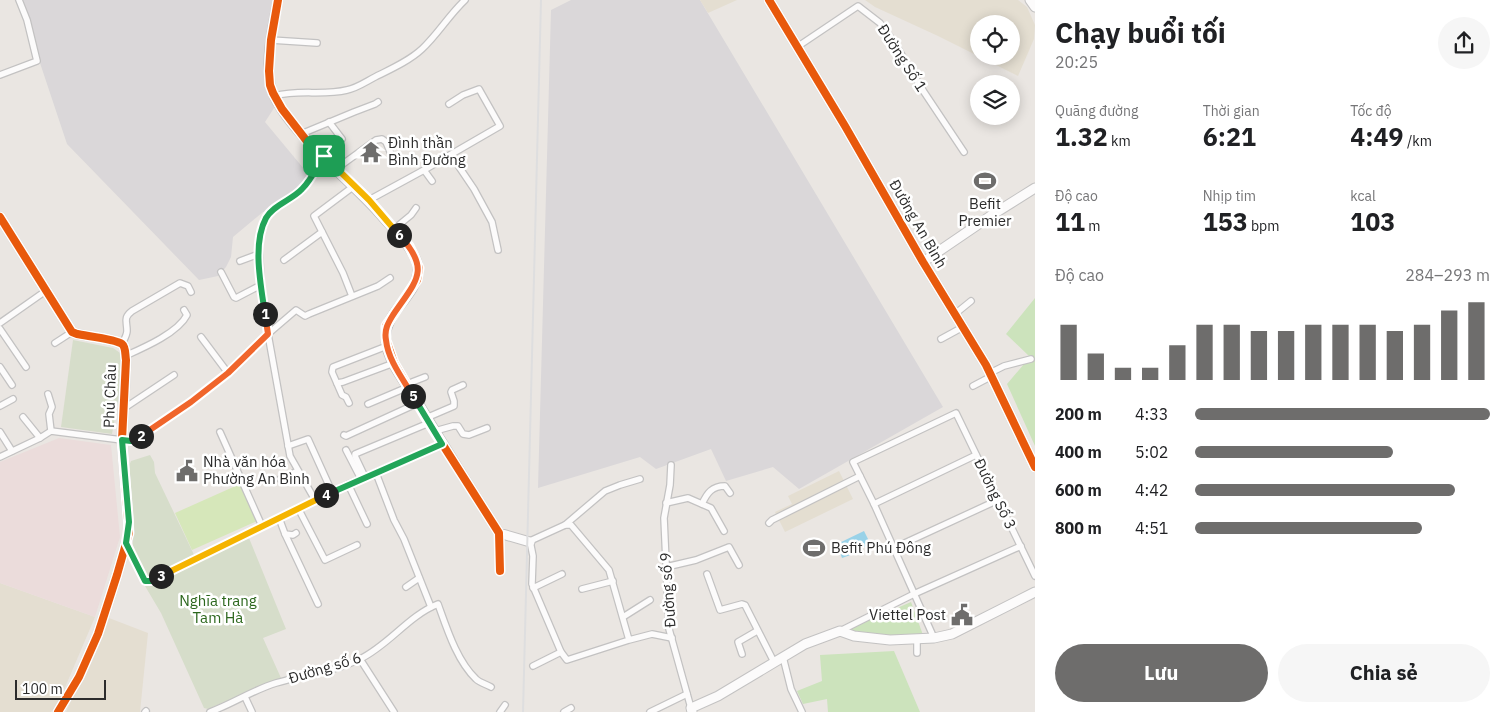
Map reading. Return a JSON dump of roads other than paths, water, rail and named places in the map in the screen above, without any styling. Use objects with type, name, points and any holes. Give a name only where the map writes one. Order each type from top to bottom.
[{"type":"street","points":[[0,74],[37,60],[27,20],[19,0]]},
{"type":"street","points":[[278,0],[271,40],[269,71],[270,85],[274,96],[301,134],[369,200],[409,246],[419,268],[417,280],[386,326],[387,346],[394,363],[442,444],[500,533],[500,571]]},
{"type":"street","points":[[274,96],[283,93],[328,93],[349,90],[389,70],[420,51],[438,33],[457,7],[465,0]]},
{"type":"street","name":"Đường An Bình","points":[[769,0],[846,126],[923,262],[991,374],[1035,467]]},
{"type":"street","name":"Đường Số 1","points":[[854,0],[858,6],[880,23],[894,42],[924,92],[964,152]]},
{"type":"street","points":[[1030,0],[1035,7]]},
{"type":"street","points":[[797,47],[858,6]]},
{"type":"street","points":[[271,40],[317,43]]},
{"type":"street","points":[[369,200],[500,126],[478,89],[463,95],[449,104]]},
{"type":"street","points":[[301,134],[378,102]]},
{"type":"street","points":[[329,122],[342,140]]},
{"type":"street","points":[[336,169],[376,140],[382,139],[386,142],[390,154]]},
{"type":"street","points":[[451,155],[474,189],[492,222],[498,250]]},
{"type":"street","points":[[315,500],[290,456],[261,285],[259,239],[266,218],[302,189],[324,156]]},
{"type":"street","points":[[424,170],[432,181]]},
{"type":"street","points":[[352,296],[343,273],[314,216],[354,186]]},
{"type":"street","points":[[923,262],[992,215],[1035,189]]},
{"type":"street","points":[[394,229],[411,215],[416,208]]},
{"type":"street","points":[[1,219],[72,332],[55,343]]},
{"type":"street","points":[[284,260],[322,232]]},
{"type":"street","points":[[240,261],[259,254]]},
{"type":"street","points":[[221,272],[236,298],[261,285]]},
{"type":"street","points":[[0,457],[51,431],[131,441],[191,402],[228,373],[296,310],[305,316],[378,286],[390,278]]},
{"type":"street","points":[[122,344],[127,333],[126,315],[180,283],[188,286],[192,292]]},
{"type":"street","points":[[0,323],[47,290]]},
{"type":"street","points":[[955,314],[971,301]]},
{"type":"street","points":[[125,356],[148,346],[174,329],[187,315],[184,310]]},
{"type":"street","points":[[941,339],[963,327]]},
{"type":"street","points":[[0,329],[26,367]]},
{"type":"street","name":"Phú Châu","points":[[58,712],[79,677],[98,634],[126,543],[129,522],[122,440],[125,348],[122,344],[113,340],[72,332]]},
{"type":"street","points":[[201,337],[228,373]]},
{"type":"street","points":[[349,403],[346,397],[342,395],[332,372],[334,368],[387,346]]},
{"type":"street","points":[[973,386],[1004,366],[1031,360]]},
{"type":"street","points":[[337,383],[394,363]]},
{"type":"street","points":[[0,367],[12,385]]},
{"type":"street","points":[[123,409],[174,375]]},
{"type":"street","points":[[368,404],[424,377]]},
{"type":"street","points":[[363,478],[355,454],[454,406],[451,392],[463,386]]},
{"type":"street","points":[[48,394],[52,408],[49,414],[51,431]]},
{"type":"street","points":[[0,406],[13,398]]},
{"type":"street","points":[[344,435],[346,436],[418,403]]},
{"type":"street","name":"Đường Số 3","points":[[860,476],[853,462],[956,412],[1035,576]]},
{"type":"street","points":[[24,417],[40,438]]},
{"type":"street","points":[[435,432],[458,426],[463,434],[469,435],[487,428]]},
{"type":"street","points":[[0,432],[12,451]]},
{"type":"street","points":[[220,432],[262,526]]},
{"type":"street","points":[[288,446],[308,439],[332,492]]},
{"type":"street","points":[[126,543],[145,581],[151,581],[348,484],[442,444]]},
{"type":"street","points":[[346,450],[363,478]]},
{"type":"street","points":[[874,504],[976,455]]},
{"type":"street","name":"Đường số 9","points":[[671,465],[670,485],[664,518],[669,629],[691,710]]},
{"type":"street","points":[[280,479],[298,471]]},
{"type":"street","points":[[376,473],[431,607],[438,604],[454,646],[467,668],[477,680],[491,687]]},
{"type":"street","points":[[769,523],[860,476],[934,638]]},
{"type":"street","points":[[500,533],[526,541],[565,525],[606,491],[640,479]]},
{"type":"street","points":[[348,484],[367,524]]},
{"type":"street","points":[[702,504],[711,489],[725,486],[730,493]]},
{"type":"street","points":[[666,503],[685,498],[711,508],[724,531]]},
{"type":"street","points":[[894,548],[998,500]]},
{"type":"street","points":[[298,508],[326,560],[357,545]]},
{"type":"street","points":[[278,518],[318,604]]},
{"type":"street","points":[[565,525],[571,525],[609,570],[629,640]]},
{"type":"street","points":[[285,534],[293,535],[296,533]]},
{"type":"street","points":[[526,541],[533,556],[533,588],[561,652],[567,660],[652,634],[672,638]]},
{"type":"street","points":[[691,710],[805,644],[840,631],[914,594],[1021,546]]},
{"type":"street","points":[[666,567],[696,560],[729,547],[739,565]]},
{"type":"street","points":[[533,588],[562,574]]},
{"type":"street","points":[[707,574],[720,610],[742,604],[745,605],[774,662]]},
{"type":"street","points":[[406,587],[419,578]]},
{"type":"street","points":[[582,588],[613,581]]},
{"type":"street","points":[[840,631],[854,636],[890,640],[934,638],[952,634],[1035,592]]},
{"type":"street","points":[[623,617],[650,600]]},
{"type":"street","name":"Đường số 6","points":[[210,712],[274,683],[322,672],[360,659],[376,650],[431,607]]},
{"type":"street","points":[[742,654],[738,642],[757,631]]},
{"type":"street","points":[[917,640],[917,652]]},
{"type":"street","points":[[533,666],[561,652]]},
{"type":"street","points":[[783,657],[791,689],[802,712]]},
{"type":"street","points":[[360,659],[394,712]]},
{"type":"street","points":[[650,712],[686,694]]},
{"type":"street","points":[[244,697],[252,712]]},
{"type":"street","points":[[500,712],[505,705]]},
{"type":"street","points":[[564,712],[571,708]]},
{"type":"water","points":[[864,531],[870,543],[856,553],[842,558],[837,544]]},
{"type":"railway","points":[[523,712],[541,0]]},
{"type":"place","name":"Đình thần Bình Đường","points":[[371,152]]},
{"type":"place","name":"Befit Premier","points":[[985,181]]},
{"type":"place","name":"Nhà văn hóa Phường An Bình","points":[[187,471]]},
{"type":"place","name":"Befit Phú Đông","points":[[814,548]]},
{"type":"place","name":"Viettel Post","points":[[962,615]]},
{"type":"park label","name":"Nghĩa trang Tam Hà","points":[[218,610]]}]
